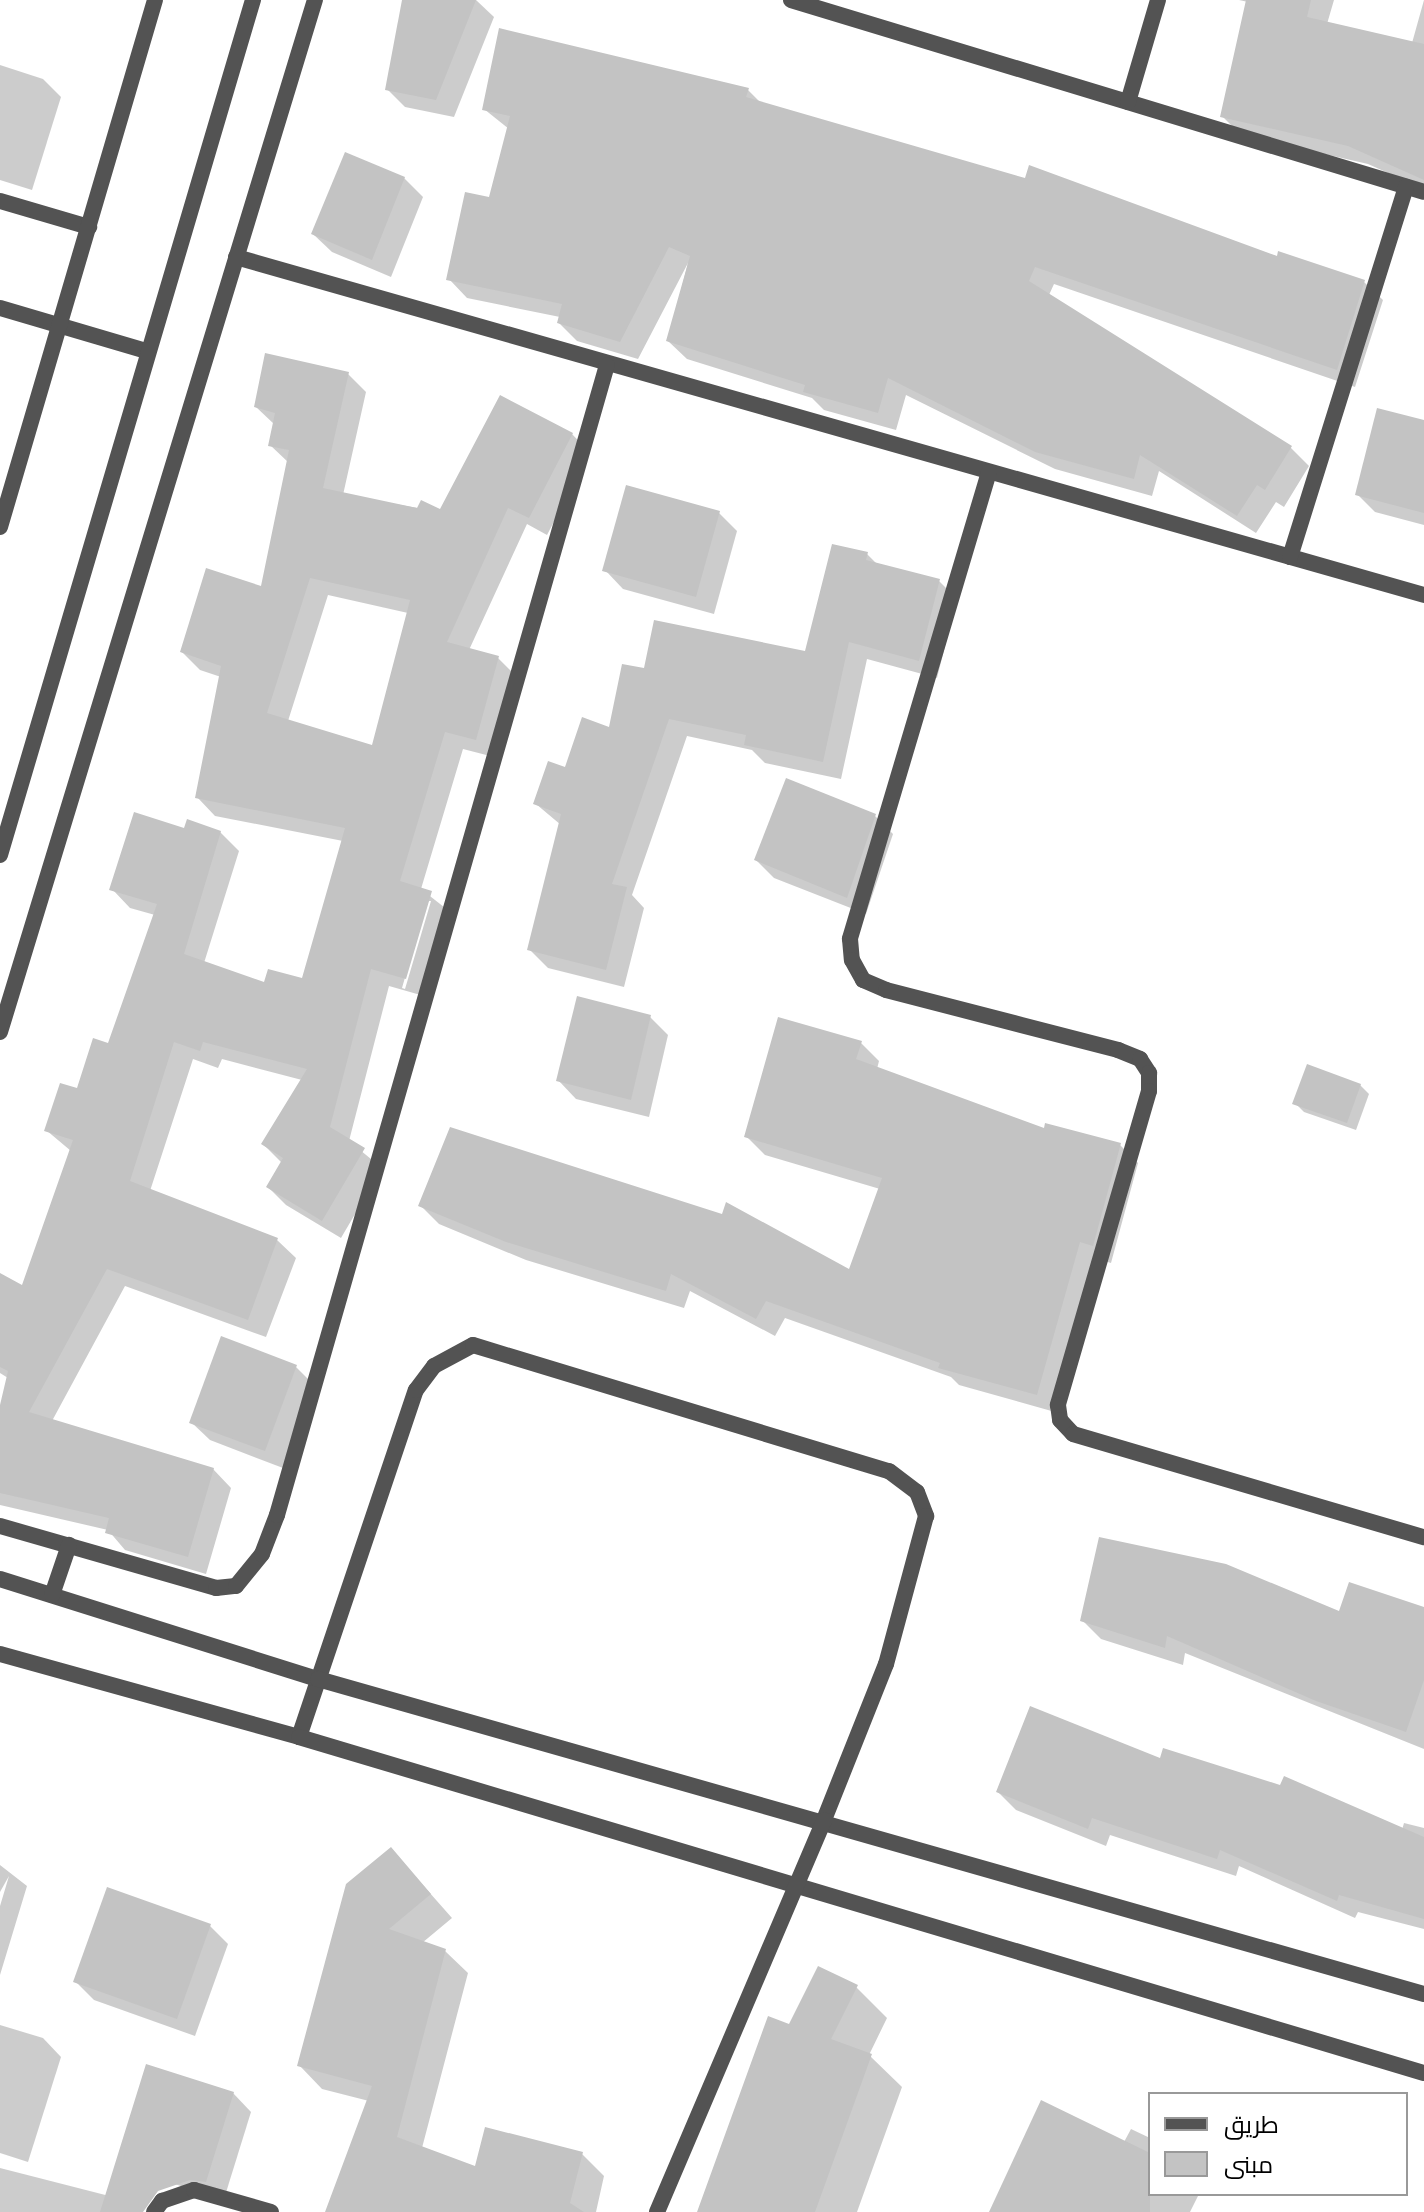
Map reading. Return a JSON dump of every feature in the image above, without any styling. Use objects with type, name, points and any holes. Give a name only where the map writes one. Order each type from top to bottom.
[{"type":"street","points":[[0,527],[155,0]]},
{"type":"street","points":[[0,855],[146,351],[253,0]]},
{"type":"street","points":[[0,1032],[315,0]]},
{"type":"street","points":[[1128,102],[1158,0]]},
{"type":"street","points":[[800,1],[1424,192]]},
{"type":"street","points":[[1290,557],[1406,187]]},
{"type":"street","points":[[0,201],[89,227]]},
{"type":"street","points":[[236,257],[1424,595]]},
{"type":"street","points":[[0,308],[146,351]]},
{"type":"street","points":[[0,1526],[216,1588],[236,1586],[262,1554],[277,1515],[607,365]]},
{"type":"street","points":[[989,472],[850,939],[852,960],[863,980],[886,990],[1118,1050],[1140,1059],[1149,1073],[1149,1091],[1058,1405],[1060,1420],[1073,1434],[1424,1537]]},
{"type":"street","points":[[299,1737],[416,1390],[434,1366],[473,1345],[889,1471],[917,1492],[926,1516],[886,1664],[824,1820],[793,1884],[657,2212]]},
{"type":"street","points":[[52,1595],[69,1545]]},
{"type":"street","points":[[0,1579],[318,1679],[824,1820],[1424,1994]]},
{"type":"street","points":[[0,1654],[299,1737],[1424,2073]]},
{"type":"street","points":[[154,2212],[162,2201],[194,2190],[271,2212]]},
{"type":"building","points":[[402,0],[476,0],[436,100],[385,90]]},
{"type":"building","points":[[1246,0],[1311,0],[1307,17],[1424,44],[1424,180],[1348,146],[1220,117]]},
{"type":"building","points":[[499,28],[749,88],[746,97],[1025,178],[1029,165],[1277,256],[1278,251],[1365,280],[1337,370],[1035,267],[1029,281],[1292,446],[1265,490],[1257,485],[1237,516],[1140,455],[1134,479],[1035,452],[888,378],[878,413],[803,392],[805,385],[666,341],[690,256],[669,247],[620,342],[557,323],[562,304],[446,280],[465,192],[489,197],[510,116],[482,110]]},
{"type":"building","points":[[345,152],[405,177],[372,260],[311,234]]},
{"type":"building","points":[[265,353],[349,372],[323,488],[417,508],[421,500],[440,509],[500,395],[573,433],[529,518],[508,508],[447,642],[499,656],[476,740],[445,732],[400,881],[432,891],[406,979],[371,969],[330,1127],[365,1148],[322,1221],[266,1187],[283,1158],[261,1144],[307,1069],[203,1042],[200,1051],[174,1042],[130,1181],[278,1238],[248,1320],[107,1269],[29,1412],[214,1468],[188,1557],[105,1533],[109,1518],[0,1493],[0,1405],[8,1371],[0,1367],[0,1273],[22,1285],[73,1140],[44,1131],[60,1083],[77,1088],[93,1038],[108,1043],[157,904],[109,890],[134,812],[184,828],[187,819],[221,831],[184,954],[264,982],[268,969],[302,978],[345,828],[195,798],[221,666],[180,652],[206,568],[261,586],[289,450],[268,446],[275,413],[254,407]],"holes":[[[310,578],[410,600],[372,745],[267,713]]]},
{"type":"building","points":[[1377,408],[1424,420],[1424,513],[1355,495]]},
{"type":"building","points":[[626,485],[720,511],[696,597],[602,571]]},
{"type":"building","points":[[832,544],[868,552],[866,560],[940,579],[919,661],[849,642],[823,762],[744,745],[746,735],[669,719],[612,884],[627,887],[606,970],[527,950],[561,814],[533,804],[548,761],[565,767],[582,717],[609,727],[622,664],[644,668],[654,620],[805,651]]},
{"type":"building","points":[[786,778],[876,814],[847,898],[754,860]]},
{"type":"building","points":[[577,996],[651,1015],[631,1100],[556,1081]]},
{"type":"building","points":[[778,1017],[862,1041],[856,1059],[1044,1128],[1045,1123],[1121,1143],[1093,1246],[1080,1242],[1037,1395],[938,1368],[940,1363],[766,1301],[756,1319],[671,1274],[666,1291],[506,1242],[418,1206],[450,1127],[722,1214],[726,1202],[849,1269],[882,1178],[744,1137]]},
{"type":"building","points":[[1307,1064],[1361,1084],[1347,1123],[1292,1104]]},
{"type":"building","points":[[221,1336],[297,1365],[265,1451],[189,1423]]},
{"type":"building","points":[[1099,1537],[1226,1564],[1339,1611],[1349,1582],[1424,1607],[1424,1680],[1406,1732],[1316,1701],[1167,1636],[1165,1648],[1080,1621]]},
{"type":"building","points":[[1030,1706],[1160,1758],[1163,1748],[1280,1785],[1284,1776],[1424,1837],[1424,1919],[1339,1895],[1337,1901],[1220,1850],[1217,1859],[1092,1818],[1088,1829],[996,1792]]},
{"type":"building","points":[[391,1847],[431,1894],[389,1929],[446,1949],[397,2137],[475,2166],[485,2127],[583,2152],[570,2203],[584,2212],[325,2212],[372,2086],[297,2066],[346,1884]]},
{"type":"building","points":[[107,1887],[211,1924],[177,2019],[73,1982]]},
{"type":"building","points":[[818,1966],[858,1985],[831,2039],[872,2054],[815,2212],[697,2212],[768,2016],[789,2024]]},
{"type":"building","points":[[146,2064],[234,2092],[206,2182],[190,2180],[158,2191],[143,2212],[100,2212]]},
{"type":"building","points":[[1041,2100],[1148,2152],[1150,2212],[989,2212]]}]
